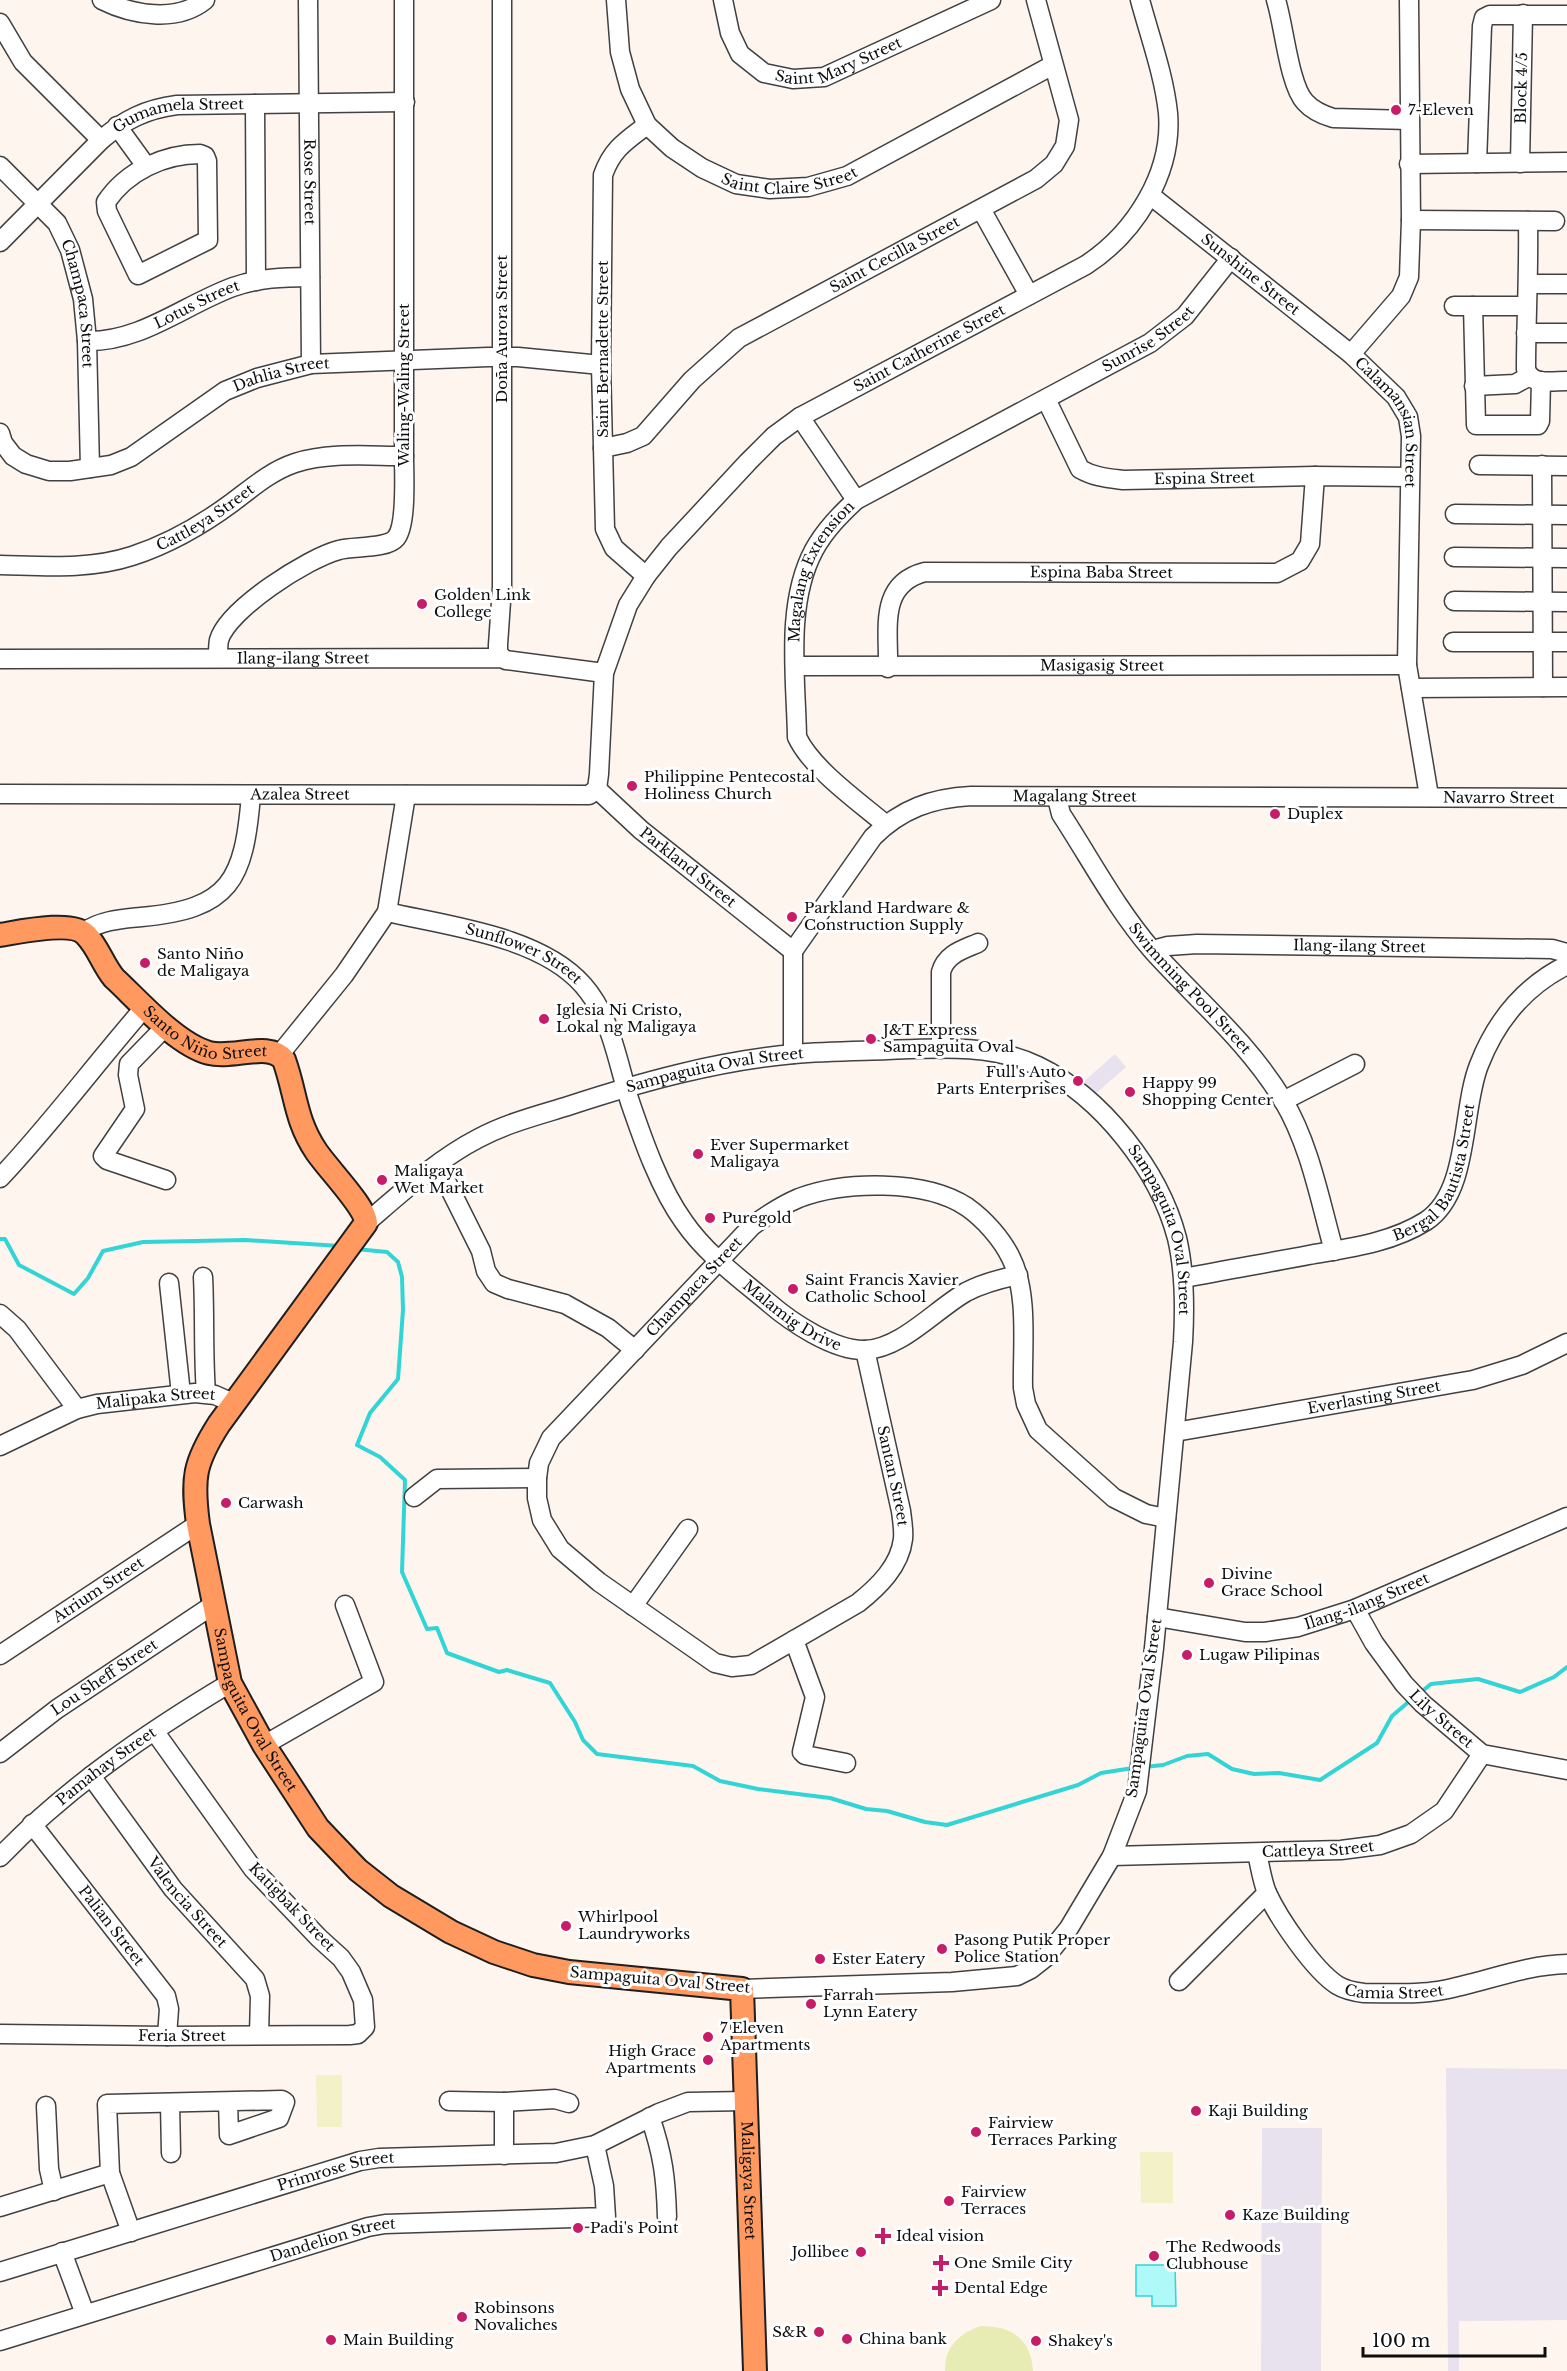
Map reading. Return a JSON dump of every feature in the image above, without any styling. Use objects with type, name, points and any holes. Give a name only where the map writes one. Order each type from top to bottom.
[{"type":"main road","points":[[0,935],[66,928],[77,928],[84,932]]},
{"type":"main road","name":"Santo Niño Street","points":[[84,932],[114,978],[190,1045],[208,1053],[236,1054],[272,1050],[280,1053],[287,1067],[300,1123],[328,1168],[360,1207],[366,1217],[366,1223]]},
{"type":"main road","name":"Sampaguita Oval Street","points":[[366,1223],[233,1403],[209,1438],[196,1467],[198,1524],[225,1686],[318,1828],[343,1856],[391,1896],[450,1932],[494,1952],[533,1965],[569,1972],[742,1989]]},
{"type":"main road","name":"Maligaya Street","points":[[742,1989],[755,2371]]},
{"type":"street","points":[[102,0],[122,10],[143,14],[185,11],[204,0]]},
{"type":"street","name":"Rose Street","points":[[308,0],[311,364]]},
{"type":"street","name":"Waling-Waling Street","points":[[218,658],[219,639],[230,621],[246,605],[295,570],[318,557],[340,550],[386,544],[394,541],[399,535],[402,518],[404,456],[404,0]]},
{"type":"street","name":"Doña Aurora Street","points":[[502,0],[502,587],[498,645],[498,652],[502,658]]},
{"type":"street","name":"Saint Claire Street","points":[[616,0],[620,52],[630,89],[648,125],[672,148],[702,168],[736,184],[770,189],[808,187],[847,176],[1053,65]]},
{"type":"street","name":"Saint Mary Street","points":[[723,0],[730,33],[740,54],[764,73],[793,79],[824,77],[991,0]]},
{"type":"street","name":"Saint Cecilla Street","points":[[603,447],[627,444],[643,436],[692,380],[739,339],[1036,179],[1054,164],[1065,146],[1069,120],[1036,0]]},
{"type":"street","name":"Saint Catherine Street","points":[[604,673],[628,605],[646,576],[669,547],[774,436],[800,417],[1086,265],[1114,245],[1127,230],[1150,195],[1167,138],[1168,113],[1162,82],[1140,0]]},
{"type":"street","points":[[1276,0],[1296,86],[1305,103],[1333,118],[1409,120]]},
{"type":"street","name":"Calamansian Street","points":[[1409,0],[1411,220],[1409,277],[1401,296],[1351,354],[1396,397],[1407,417],[1411,436],[1407,665],[1429,796]]},
{"type":"street","name":"Block 4/5","points":[[1520,163],[1523,14]]},
{"type":"street","points":[[1477,163],[1484,18],[1490,15],[1567,15]]},
{"type":"street","points":[[0,23],[23,62],[101,140]]},
{"type":"street","name":"Gumamela Street","points":[[0,242],[101,140],[117,126],[139,113],[158,107],[405,102]]},
{"type":"street","points":[[255,104],[256,280]]},
{"type":"street","name":"Saint Bernadette Street","points":[[646,576],[614,548],[605,529],[602,365],[603,175],[609,159],[619,146],[648,125]]},
{"type":"street","points":[[117,126],[146,166]]},
{"type":"street","points":[[200,153],[205,156],[209,236],[204,243],[141,275],[135,272],[107,211],[106,202],[146,166],[178,155],[200,153]]},
{"type":"street","points":[[1409,164],[1567,162]]},
{"type":"street","name":"Champaca Street","points":[[0,166],[57,223],[70,250],[83,299],[87,341],[90,468]]},
{"type":"street","name":"Sunshine Street","points":[[1150,195],[1351,354]]},
{"type":"street","points":[[981,209],[1029,295]]},
{"type":"street","points":[[1411,220],[1555,221]]},
{"type":"street","points":[[1473,306],[1476,425],[1538,425],[1540,421],[1534,379],[1526,369],[1526,306],[1529,284],[1528,221]]},
{"type":"street","name":"Sunrise Street","points":[[1046,399],[1150,344],[1170,329],[1185,316],[1231,258]]},
{"type":"street","name":"Lotus Street","points":[[87,341],[129,336],[220,292],[256,280],[310,277]]},
{"type":"street","points":[[1529,284],[1567,284]]},
{"type":"street","points":[[1454,306],[1526,306]]},
{"type":"street","points":[[1526,333],[1567,333]]},
{"type":"street","name":"Dahlia Street","points":[[0,433],[3,443],[13,456],[26,464],[49,471],[70,471],[111,465],[131,457],[225,391],[257,378],[311,364],[503,357],[602,365]]},
{"type":"street","points":[[1474,386],[1515,384],[1534,379],[1567,381]]},
{"type":"street","name":"Espina Street","points":[[1046,399],[1080,469],[1090,475],[1123,480],[1315,476],[1409,477]]},
{"type":"street","name":"Magalang Extension","points":[[885,824],[815,763],[803,750],[797,737],[795,609],[800,582],[814,549],[831,524],[856,500],[1046,399]]},
{"type":"street","points":[[800,417],[856,500]]},
{"type":"street","name":"Cattleya Street","points":[[0,565],[77,567],[131,556],[164,544],[193,529],[262,479],[296,463],[339,456],[404,456]]},
{"type":"street","points":[[1479,465],[1567,466]]},
{"type":"street","points":[[1542,465],[1543,687]]},
{"type":"street","name":"Espina Baba Street","points":[[888,668],[890,601],[905,580],[914,575],[925,572],[1277,573],[1300,561],[1310,544],[1315,476]]},
{"type":"street","points":[[1455,514],[1567,515]]},
{"type":"street","points":[[1454,557],[1567,558]]},
{"type":"street","points":[[1454,601],[1567,602]]},
{"type":"street","points":[[1453,642],[1567,642]]},
{"type":"street","name":"Ilang-ilang Street","points":[[0,659],[502,658],[604,673]]},
{"type":"street","name":"Masigasig Street","points":[[795,666],[888,668],[1407,665]]},
{"type":"street","points":[[597,789],[604,673]]},
{"type":"street","points":[[1411,688],[1567,687]]},
{"type":"street","name":"Azalea Street","points":[[0,794],[589,795],[597,789]]},
{"type":"street","name":"Parkland Street","points":[[597,789],[641,830],[793,951]]},
{"type":"street","points":[[84,932],[102,922],[169,915],[210,902],[226,886],[243,854],[248,835],[251,795]]},
{"type":"street","points":[[280,1053],[344,975],[387,912],[406,795]]},
{"type":"street","name":"Magalang Street","points":[[793,951],[864,847],[885,824],[923,803],[971,796],[1057,798],[1429,796]]},
{"type":"street","name":"Navarro Street","points":[[1429,796],[1567,798]]},
{"type":"street","name":"Swimming Pool Street","points":[[1057,798],[1060,814],[1125,915],[1153,950],[1234,1034],[1283,1101],[1301,1139],[1334,1251]]},
{"type":"street","name":"Sunflower Street","points":[[387,912],[501,939],[535,950],[554,960],[582,984],[599,1006],[615,1045],[626,1088]]},
{"type":"street","points":[[941,1049],[941,972],[944,963],[956,953],[978,943]]},
{"type":"street","name":"Ilang-ilang Street","points":[[1153,950],[1197,944],[1552,949],[1567,953]]},
{"type":"street","points":[[793,951],[793,1054]]},
{"type":"street","name":"Bergal Bautista Street","points":[[1184,1278],[1334,1251],[1394,1236],[1428,1220],[1440,1208],[1456,1174],[1473,1086],[1487,1047],[1511,1008],[1522,996],[1567,965]]},
{"type":"street","points":[[0,1178],[27,1150],[76,1087],[146,1007]]},
{"type":"street","points":[[166,1026],[129,1064],[128,1075],[135,1109],[103,1156],[107,1160],[166,1180]]},
{"type":"street","name":"Sampaguita Oval Street","points":[[366,1223],[468,1143],[500,1129],[626,1088],[689,1072],[793,1054],[941,1049],[993,1053],[1038,1066],[1062,1080],[1095,1106],[1123,1137],[1160,1194],[1177,1238],[1184,1278],[1185,1309],[1157,1617],[1137,1791],[1112,1856],[1055,1948],[1030,1969],[1017,1976],[952,1982],[742,1989]]},
{"type":"street","points":[[1283,1101],[1355,1064]]},
{"type":"street","name":"Malamig Drive","points":[[626,1088],[671,1201],[684,1222],[719,1261],[789,1320],[825,1340],[865,1350]]},
{"type":"street","points":[[438,1165],[481,1251],[486,1271],[494,1283],[565,1304],[608,1328],[635,1350]]},
{"type":"street","name":"Champaca Street","points":[[794,1640],[751,1665],[732,1667],[715,1663],[599,1582],[560,1548],[542,1520],[537,1498],[537,1478],[539,1463],[551,1438],[752,1226],[772,1211],[798,1198],[855,1185],[887,1185],[945,1197],[966,1206],[1002,1243],[1018,1275],[1022,1308],[1023,1388],[1026,1404],[1038,1430],[1114,1498],[1146,1514],[1166,1518]]},
{"type":"street","points":[[865,1350],[882,1346],[904,1336],[943,1307],[976,1287],[994,1279],[1018,1275]]},
{"type":"street","points":[[203,1277],[205,1315],[203,1352],[206,1393]]},
{"type":"street","points":[[169,1283],[181,1394]]},
{"type":"street","name":"Malipaka Street","points":[[0,1314],[17,1329],[77,1409]]},
{"type":"street","name":"Everlasting Street","points":[[1175,1432],[1473,1380],[1522,1365],[1567,1343]]},
{"type":"street","name":"Santan Street","points":[[794,1640],[873,1592],[885,1579],[900,1551],[904,1537],[901,1511],[865,1350]]},
{"type":"street","name":"Malipaka Street","points":[[0,1446],[77,1409],[97,1404],[206,1393],[233,1403]]},
{"type":"street","points":[[414,1497],[437,1479],[537,1478]]},
{"type":"street","name":"Ilang-ilang Street","points":[[1157,1617],[1225,1629],[1265,1632],[1298,1627],[1355,1609],[1567,1517]]},
{"type":"street","name":"Atrium Street","points":[[0,1655],[198,1524]]},
{"type":"street","points":[[633,1606],[688,1529]]},
{"type":"street","name":"Lou Sheff Street","points":[[0,1753],[57,1709],[213,1605]]},
{"type":"street","points":[[264,1745],[374,1682],[345,1605]]},
{"type":"street","name":"Lily Street","points":[[1355,1609],[1374,1643],[1404,1684],[1423,1704],[1482,1754],[1567,1770]]},
{"type":"street","points":[[794,1640],[815,1697],[802,1752],[805,1755],[846,1763]]},
{"type":"street","name":"Pamahay Street","points":[[0,1857],[32,1824],[91,1776],[225,1686]]},
{"type":"street","name":"Katigbak Street","points":[[155,1732],[253,1869],[341,1958],[351,1972],[365,2010],[363,2031]]},
{"type":"street","name":"Cattleya Street","points":[[1112,1856],[1341,1850],[1380,1845],[1411,1834],[1444,1811],[1482,1754]]},
{"type":"street","name":"Valencia Street","points":[[91,1776],[173,1889],[255,1979],[260,1996],[259,2035]]},
{"type":"street","name":"Palian Street","points":[[32,1824],[166,1996],[169,2009],[166,2036]]},
{"type":"street","name":"Camia Street","points":[[1257,1853],[1267,1893],[1291,1932],[1320,1969],[1338,1986],[1351,1991],[1364,1993],[1443,1990],[1510,1972],[1545,1965],[1567,1965]]},
{"type":"street","points":[[1179,1981],[1267,1893]]},
{"type":"street","name":"Feria Street","points":[[0,2034],[350,2035],[363,2031]]},
{"type":"street","points":[[449,2101],[504,2102],[555,2099],[569,2103]]},
{"type":"street","points":[[131,2232],[110,2173],[107,2104],[228,2102]]},
{"type":"street","points":[[504,2102],[504,2155]]},
{"type":"street","points":[[170,2103],[171,2153]]},
{"type":"street","points":[[46,2106],[49,2169],[54,2191]]},
{"type":"street","name":"Primrose Street","points":[[0,2272],[360,2161],[379,2158],[556,2153],[595,2145],[650,2117],[676,2107],[688,2112],[746,2106]]},
{"type":"street","points":[[650,2117],[662,2156],[666,2179],[667,2217]]},
{"type":"street","name":"Dandelion Street","points":[[0,2341],[368,2227],[385,2224],[606,2217],[604,2186],[595,2145]]},
{"type":"street","points":[[0,2207],[110,2173]]},
{"type":"street","points":[[62,2252],[85,2314]]},
{"type":"shaded area","points":[[1115,1054],[1126,1067],[1093,1096],[1081,1084]]},
{"type":"shaded area","points":[[1446,2068],[1567,2069],[1567,2320],[1459,2321],[1459,2371],[1448,2371]]},
{"type":"shaded area","points":[[316,2075],[342,2075],[342,2127],[317,2127]]},
{"type":"shaded area","points":[[1262,2128],[1322,2128],[1321,2371],[1261,2371]]},
{"type":"shaded area","points":[[1140,2152],[1173,2152],[1173,2203],[1141,2203]]},
{"type":"green space","points":[[981,2326],[1002,2329],[1018,2336],[1028,2350],[1033,2371],[945,2371],[945,2362],[950,2348],[960,2337]]},
{"type":"water","points":[[1136,2265],[1175,2265],[1176,2306],[1152,2306],[1152,2296],[1136,2296]]},
{"type":"waterway","points":[[0,1239],[5,1239],[19,1265],[74,1294],[88,1278],[103,1251],[143,1242],[246,1240],[340,1246]]},
{"type":"waterway","points":[[356,1249],[387,1252],[398,1262],[402,1277],[403,1310],[398,1379],[370,1413],[357,1445],[380,1457],[405,1480],[402,1572],[427,1629],[437,1628],[447,1653],[499,1672],[507,1670],[550,1683],[575,1722],[583,1740],[597,1754],[693,1766],[720,1781],[758,1789],[830,1798],[866,1809],[887,1811],[925,1822],[947,1825],[1078,1785],[1101,1773],[1133,1768]]},
{"type":"waterway","points":[[1420,1693],[1431,1684],[1478,1679],[1520,1692],[1554,1677],[1567,1667]]},
{"type":"waterway","points":[[1144,1767],[1163,1765],[1187,1756],[1208,1754],[1232,1769],[1254,1774],[1279,1773],[1320,1780],[1377,1743],[1392,1716],[1412,1699]]},
{"type":"place","name":"7-Eleven","points":[[1396,110]]},
{"type":"place","name":"Golden Link College","points":[[422,604]]},
{"type":"place","name":"Philippine Pentecostal Holiness Church","points":[[632,786]]},
{"type":"place","name":"Duplex","points":[[1275,814]]},
{"type":"place","name":"Parkland Hardware & Construction Supply","points":[[792,917]]},
{"type":"place","name":"Santo Niño de Maligaya","points":[[145,963]]},
{"type":"place","name":"Iglesia Ni Cristo, Lokal ng Maligaya","points":[[544,1019]]},
{"type":"place","name":"J&T Express Sampaguita Oval","points":[[871,1039]]},
{"type":"place","name":"Full's Auto Parts Enterprises","points":[[1078,1081]]},
{"type":"place","name":"Happy 99 Shopping Center","points":[[1130,1092]]},
{"type":"place","name":"Ever Supermarket Maligaya","points":[[698,1154]]},
{"type":"place","name":"Maligaya Wet Market","points":[[382,1180]]},
{"type":"place","name":"Puregold","points":[[710,1218]]},
{"type":"place","name":"Saint Francis Xavier Catholic School","points":[[793,1289]]},
{"type":"place","name":"Carwash","points":[[226,1503]]},
{"type":"place","name":"Divine Grace School","points":[[1209,1583]]},
{"type":"place","name":"Lugaw Pilipinas","points":[[1187,1655]]},
{"type":"place","name":"Whirlpool Laundryworks","points":[[566,1926]]},
{"type":"place","name":"Pasong Putik Proper Police Station","points":[[942,1949]]},
{"type":"place","name":"Ester Eatery","points":[[820,1959]]},
{"type":"place","name":"Farrah Lynn Eatery","points":[[811,2004]]},
{"type":"place","name":"7 Eleven Apartments","points":[[708,2037]]},
{"type":"place","name":"High Grace Apartments","points":[[708,2060]]},
{"type":"place","name":"Kaji Building","points":[[1196,2111]]},
{"type":"place","name":"Fairview Terraces Parking","points":[[976,2132]]},
{"type":"place","name":"Fairview Terraces","points":[[949,2201]]},
{"type":"place","name":"Kaze Building","points":[[1230,2215]]},
{"type":"place","name":"Padi's Point","points":[[578,2228]]},
{"type":"place","name":"Ideal vision","points":[[883,2236]]},
{"type":"place","name":"Jollibee","points":[[861,2252]]},
{"type":"place","name":"The Redwoods Clubhouse","points":[[1154,2256]]},
{"type":"place","name":"One Smile City","points":[[941,2263]]},
{"type":"place","name":"Dental Edge","points":[[940,2288]]},
{"type":"place","name":"Robinsons Novaliches","points":[[462,2317]]},
{"type":"place","name":"S&R","points":[[819,2332]]},
{"type":"place","name":"China bank","points":[[847,2339]]},
{"type":"place","name":"Main Building","points":[[331,2340]]},
{"type":"place","name":"Shakey's","points":[[1036,2341]]}]
